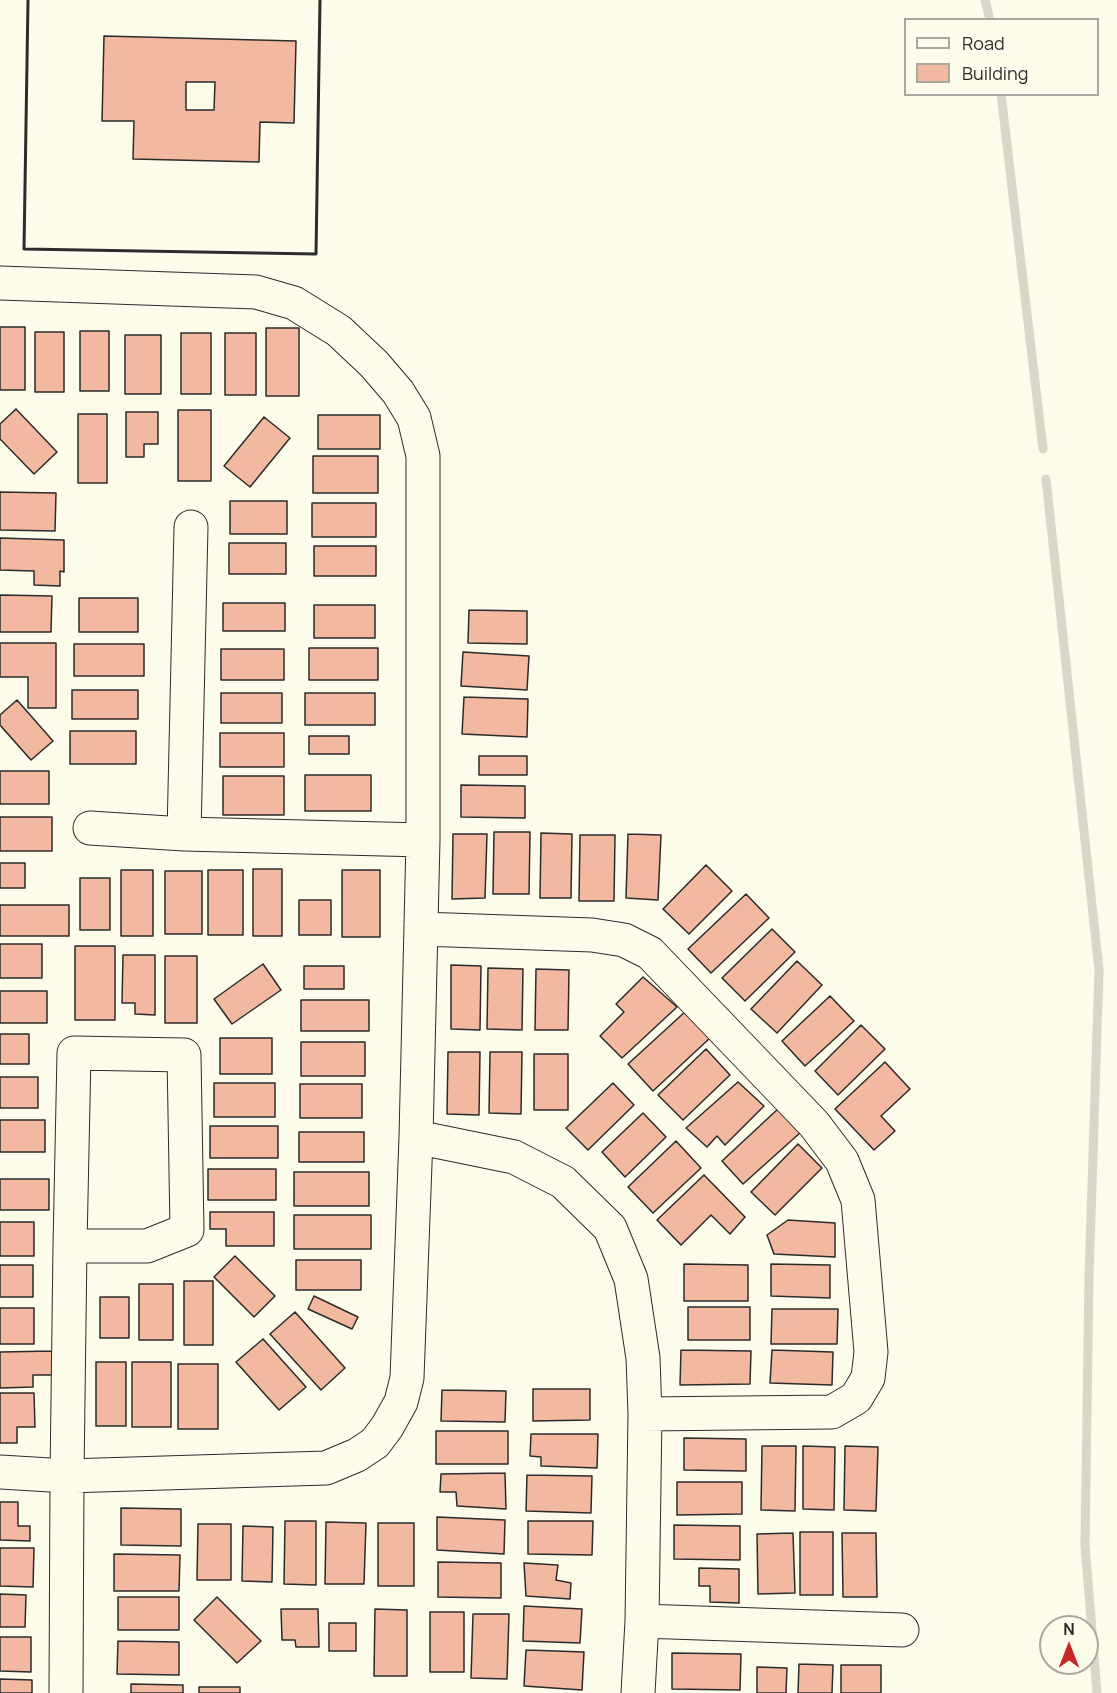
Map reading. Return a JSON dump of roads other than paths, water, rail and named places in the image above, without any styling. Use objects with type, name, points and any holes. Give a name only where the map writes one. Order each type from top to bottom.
[{"type":"street","points":[[0,283],[256,292],[294,303],[339,332],[374,364],[398,392],[414,417],[423,456],[423,840],[416,1137],[407,1378],[400,1402],[387,1427],[375,1443],[357,1455],[326,1468],[67,1476],[0,1472]]},
{"type":"street","points":[[184,834],[190,527]]},
{"type":"street","points":[[90,828],[184,834],[423,840]]},
{"type":"street","points":[[421,929],[592,935],[624,940],[650,953],[814,1124],[842,1161],[858,1200],[871,1352],[868,1378],[855,1398],[832,1412],[645,1414]]},
{"type":"street","points":[[66,1693],[67,1476],[70,1246],[74,1053],[184,1055],[187,1230],[147,1246],[70,1246]]},
{"type":"street","points":[[416,1137],[514,1156],[563,1182],[610,1228],[631,1279],[643,1358],[645,1414],[642,1621],[638,1693]]},
{"type":"street","points":[[642,1621],[902,1630]]},
{"type":"waterway","points":[[985,0],[990,18]]},
{"type":"waterway","points":[[1001,96],[1043,449]]},
{"type":"waterway","points":[[1046,479],[1099,970],[1089,1277],[1085,1545],[1097,1693]]}]
